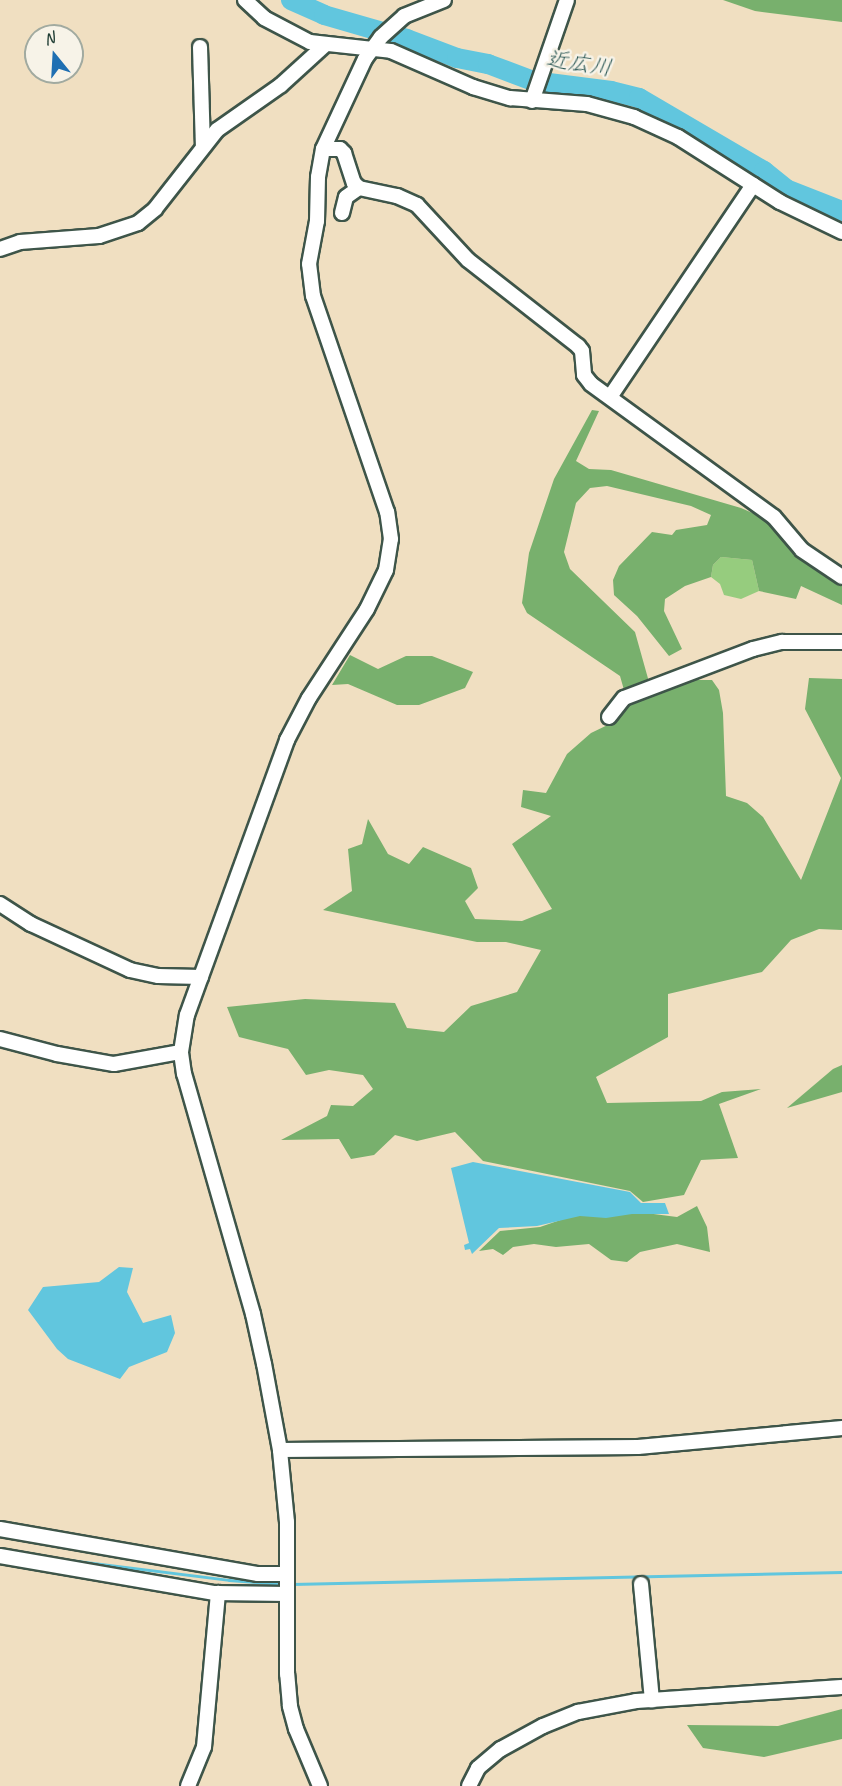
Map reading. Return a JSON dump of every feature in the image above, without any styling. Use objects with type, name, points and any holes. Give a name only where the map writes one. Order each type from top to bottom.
[{"type":"street","points":[[245,0],[280,28],[325,45],[396,53],[490,93],[534,95],[586,104],[634,117],[691,144],[780,202],[842,232]]},
{"type":"street","points":[[321,1786],[296,1729],[290,1706],[287,1674],[287,1522],[280,1450],[253,1314],[184,1074],[181,1052],[187,1015],[287,740],[309,698],[378,590],[389,557],[391,539],[387,512],[310,285],[309,264],[317,221],[318,177],[324,149],[371,49],[404,16],[444,0]]},
{"type":"street","points":[[534,95],[567,0]]},
{"type":"street","points":[[0,249],[20,242],[99,236],[138,223],[155,209],[217,130],[281,85],[325,45]]},
{"type":"street","points":[[200,47],[203,146]]},
{"type":"street","points":[[324,149],[340,149],[344,153],[354,183],[359,188],[388,194],[417,205],[468,260],[578,346],[582,351],[586,379],[650,429],[774,517],[802,550],[842,577]]},
{"type":"street","points":[[610,397],[753,185]]},
{"type":"street","points":[[342,213],[346,197],[359,188]]},
{"type":"street","points":[[609,717],[624,698],[753,649],[782,642],[842,642]]},
{"type":"street","points":[[0,904],[31,924],[130,970],[158,976],[201,977]]},
{"type":"street","points":[[0,1039],[57,1054],[114,1064],[181,1052]]},
{"type":"street","points":[[280,1450],[638,1447],[842,1428]]},
{"type":"street","points":[[0,1529],[258,1574],[287,1574]]},
{"type":"street","points":[[0,1556],[218,1593],[287,1594]]},
{"type":"street","points":[[641,1584],[652,1700]]},
{"type":"street","points":[[188,1786],[204,1746],[218,1593]]},
{"type":"street","points":[[469,1786],[478,1768],[489,1758],[543,1726],[578,1712],[652,1700],[842,1687]]},
{"type":"green space","points":[[723,0],[842,0],[842,22],[755,11]]},
{"type":"green space","points":[[592,410],[599,411],[576,461],[589,469],[611,470],[741,508],[764,518],[788,544],[842,580],[842,605],[801,586],[796,599],[759,591],[752,560],[721,557],[713,565],[711,577],[685,586],[665,599],[664,611],[682,649],[669,656],[637,616],[614,595],[613,580],[619,566],[652,532],[672,535],[676,530],[707,525],[711,515],[691,506],[607,486],[590,488],[576,503],[564,552],[570,569],[635,632],[649,682],[665,691],[693,680],[712,680],[719,690],[723,713],[726,796],[747,803],[763,817],[801,880],[841,778],[805,709],[809,678],[842,679],[842,930],[819,929],[791,940],[762,972],[668,994],[668,1037],[596,1077],[607,1103],[701,1101],[722,1092],[761,1089],[719,1104],[738,1158],[701,1160],[684,1195],[643,1202],[630,1191],[483,1161],[455,1132],[417,1141],[395,1135],[374,1155],[351,1159],[339,1139],[281,1140],[327,1116],[331,1105],[353,1106],[373,1089],[363,1075],[329,1070],[306,1075],[288,1049],[239,1037],[227,1007],[305,999],[395,1003],[407,1028],[444,1032],[471,1006],[517,992],[541,950],[506,942],[477,942],[323,910],[352,891],[348,849],[362,844],[368,819],[388,854],[409,864],[423,847],[471,868],[478,888],[465,901],[475,919],[522,921],[552,909],[512,844],[551,816],[521,807],[523,790],[546,793],[567,754],[591,733],[618,720],[624,690],[620,676],[527,613],[522,603],[529,553],[554,479]]},
{"type":"green space","points":[[721,557],[752,560],[759,591],[741,599],[724,595],[720,584],[711,577],[713,565]]},
{"type":"green space","points":[[350,655],[378,669],[406,656],[432,656],[473,672],[465,688],[419,705],[397,705],[348,684],[332,685]]},
{"type":"green space","points":[[842,1065],[842,1092],[787,1108],[833,1069]]},
{"type":"green space","points":[[697,1206],[707,1227],[710,1252],[677,1244],[640,1252],[627,1262],[611,1260],[589,1244],[556,1247],[534,1244],[513,1247],[503,1255],[493,1249],[479,1251],[500,1231],[540,1227],[578,1214],[638,1212],[677,1217]]},
{"type":"green space","points":[[842,1709],[842,1739],[764,1757],[703,1748],[687,1725],[778,1726]]},
{"type":"water","points":[[473,1162],[630,1192],[641,1203],[665,1203],[669,1214],[632,1214],[606,1218],[580,1216],[537,1226],[499,1228],[472,1254],[470,1249],[465,1250],[464,1245],[469,1243],[451,1168]]},
{"type":"water","points":[[119,1267],[133,1268],[127,1292],[143,1323],[171,1315],[175,1333],[167,1352],[129,1367],[120,1379],[68,1359],[57,1349],[28,1310],[43,1287],[99,1282]]},
{"type":"waterway","name":"近広川","points":[[291,0],[324,15],[407,39],[457,58],[488,64],[533,81],[611,91],[639,98],[764,171],[786,189],[842,211]]},
{"type":"waterway","points":[[45,1557],[229,1580],[282,1584]]},
{"type":"waterway","points":[[292,1584],[842,1572]]}]
